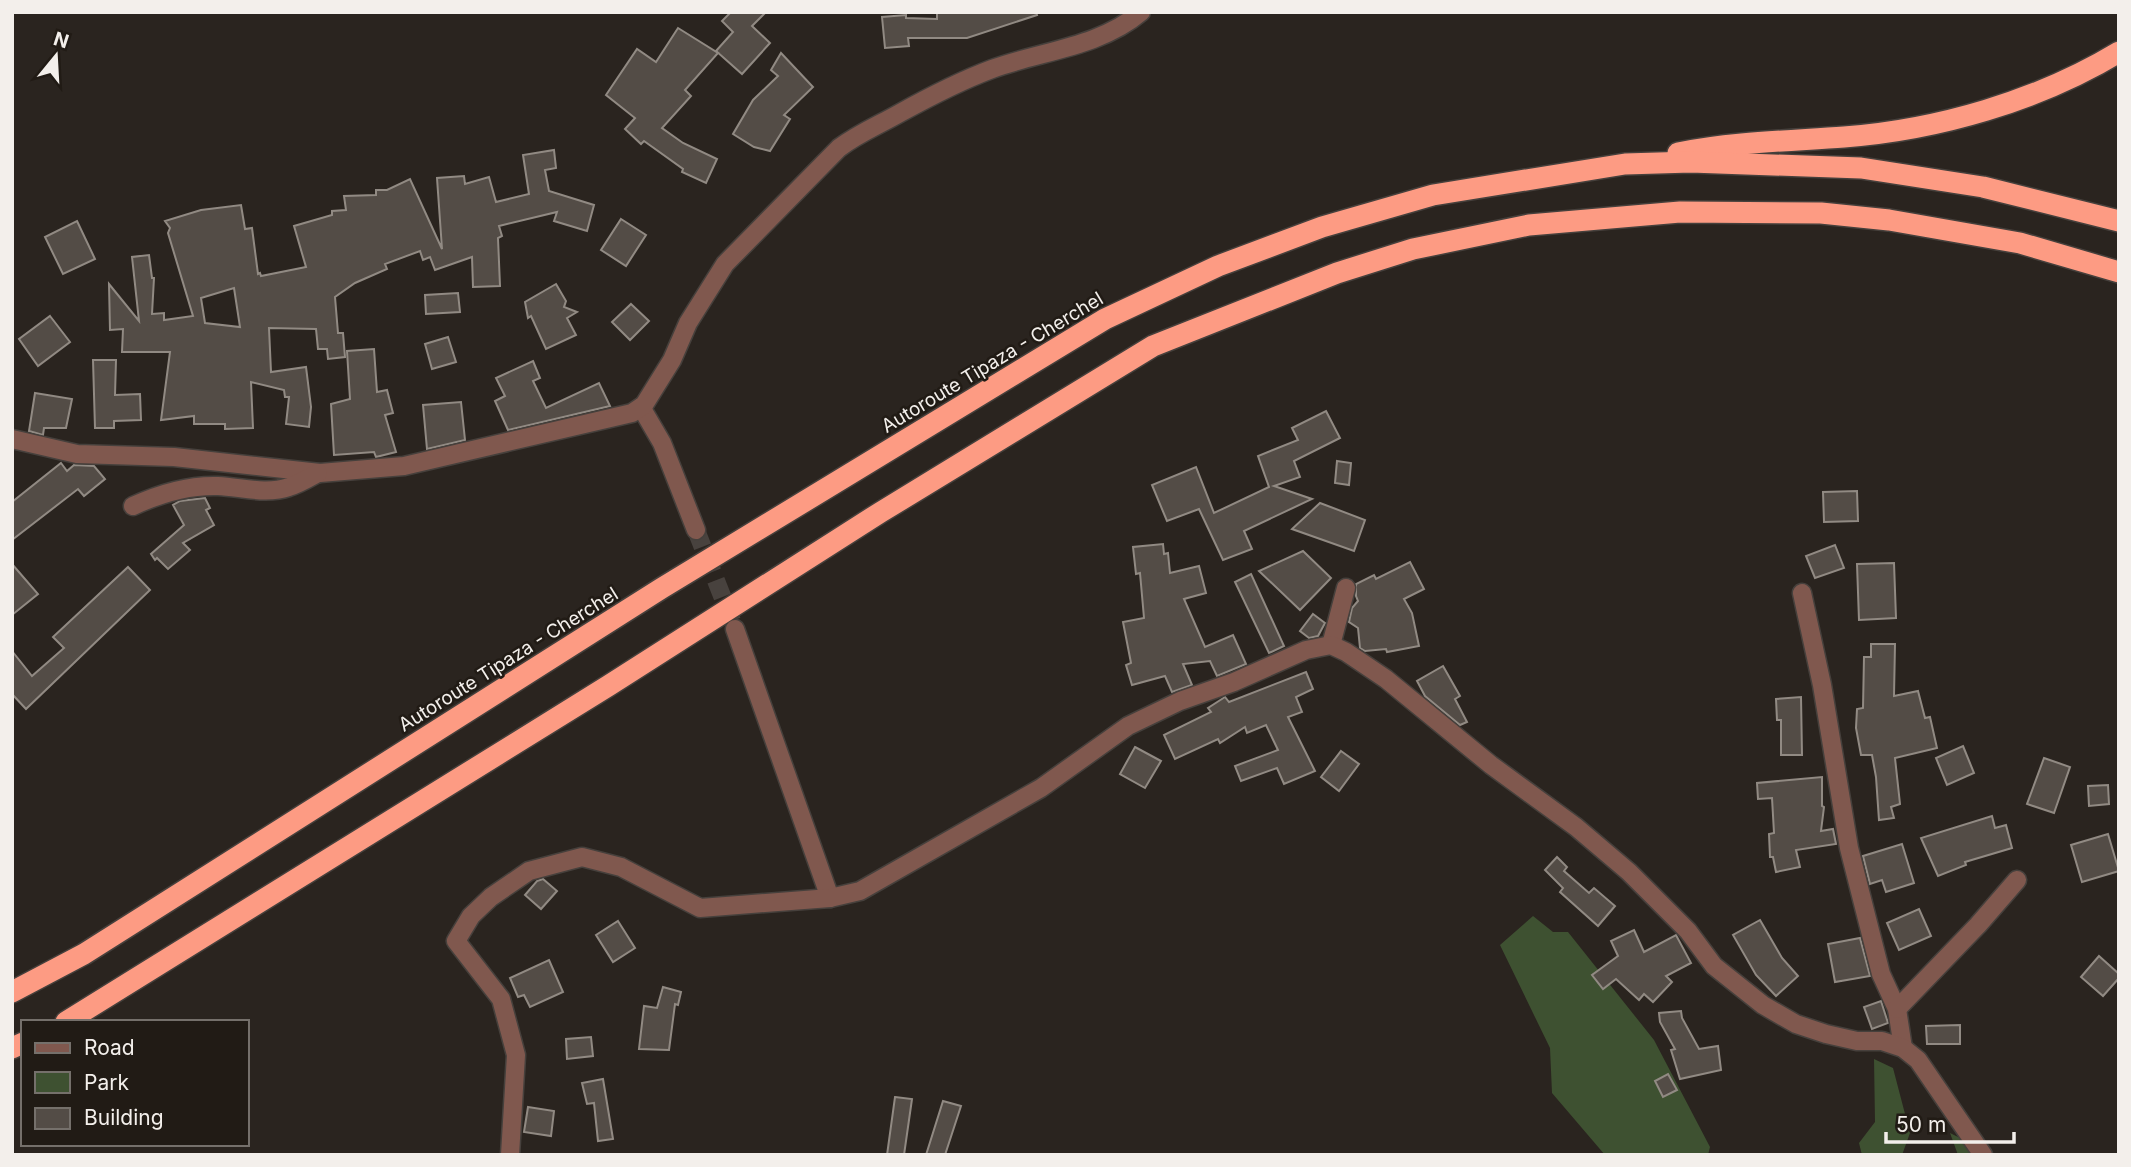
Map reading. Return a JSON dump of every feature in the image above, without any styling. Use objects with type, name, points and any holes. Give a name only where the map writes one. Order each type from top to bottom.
[{"type":"highway","points":[[1625,164],[1718,145],[1846,137],[1953,118],[2013,101],[2066,79],[2119,52]]},
{"type":"highway","name":"Autoroute Tipaza - Cherchel","points":[[12,992],[84,954],[662,589],[1105,319],[1218,265],[1322,228],[1433,195],[1625,164],[1691,162],[1861,168],[1983,187],[2119,221]]},
{"type":"highway","points":[[69,1020],[608,686],[870,519],[1153,346],[1337,273],[1412,249],[1529,225],[1680,212],[1821,213],[1889,220],[2020,243],[2119,272]]},
{"type":"street","points":[[12,439],[77,454],[174,457],[320,473],[404,466],[632,413],[640,407],[672,360],[688,323],[725,264],[839,148],[858,133],[913,104],[990,70],[1110,32],[1141,12]]},
{"type":"street","points":[[640,407],[662,443],[696,530]]},
{"type":"street","points":[[133,506],[156,495],[189,488],[288,488],[320,473]]},
{"type":"street","points":[[1331,645],[1346,588]]},
{"type":"street","points":[[1802,593],[1822,685],[1849,848],[1881,974],[1897,1009],[1903,1048]]},
{"type":"street","points":[[735,629],[830,898]]},
{"type":"street","points":[[510,1155],[516,1055],[500,999],[456,941],[471,916],[491,897],[529,871],[582,857],[621,867],[700,908],[830,898],[860,891],[1041,788],[1128,726],[1180,701],[1234,682],[1306,650],[1331,645],[1386,679],[1491,765],[1576,827],[1629,872],[1688,930],[1714,966],[1763,1005],[1796,1024],[1826,1034],[1857,1041],[1882,1041],[1903,1048],[1918,1060],[1983,1155]]},
{"type":"street","points":[[1897,1009],[2017,880]]},
{"type":"green space","points":[[1533,916],[1553,932],[1568,932],[1654,1040],[1710,1147],[1708,1155],[1605,1155],[1552,1093],[1550,1048],[1500,945]]},
{"type":"green space","points":[[1874,1059],[1893,1068],[1910,1133],[1902,1155],[1862,1155],[1859,1143],[1875,1122]]},
{"type":"green space","points":[[1950,1133],[1962,1139],[1972,1155],[1958,1155]]},
{"type":"building","points":[[731,12],[766,12],[752,26],[770,43],[742,74],[716,51],[733,32],[722,21]]},
{"type":"building","points":[[937,12],[1036,12],[1037,15],[967,38],[908,38],[909,46],[885,48],[882,17],[906,15],[906,18],[937,19]]},
{"type":"building","points":[[678,28],[718,53],[685,90],[691,96],[662,128],[683,143],[717,159],[706,183],[682,172],[683,169],[644,141],[641,144],[625,129],[635,118],[606,95],[637,49],[656,62]]},
{"type":"building","points":[[781,53],[813,87],[784,115],[790,119],[770,151],[754,147],[733,134],[753,100],[778,76],[771,70]]},
{"type":"building","points":[[554,150],[556,168],[545,170],[549,191],[594,205],[587,231],[554,221],[557,212],[499,226],[502,236],[498,238],[500,286],[473,287],[472,257],[435,270],[430,257],[423,260],[420,251],[385,264],[387,269],[355,283],[335,297],[338,333],[343,333],[345,357],[328,359],[327,349],[318,349],[316,329],[269,328],[271,372],[306,367],[311,407],[309,427],[286,424],[289,397],[285,397],[284,390],[251,382],[253,428],[225,429],[225,424],[194,424],[194,416],[161,420],[170,352],[122,352],[123,329],[110,330],[109,284],[139,321],[132,257],[149,255],[154,278],[152,314],[164,313],[164,320],[193,316],[168,233],[170,228],[165,221],[201,210],[241,205],[245,229],[252,228],[258,274],[261,276],[306,267],[294,226],[332,215],[332,211],[346,210],[344,196],[376,195],[376,190],[387,190],[410,179],[442,249],[437,178],[464,176],[465,184],[489,177],[496,202],[529,194],[523,155]],"holes":[[[234,288],[240,327],[205,323],[201,298]]]},
{"type":"building","points":[[621,219],[646,235],[626,266],[601,250]]},
{"type":"building","points":[[77,221],[95,259],[63,274],[45,237]]},
{"type":"building","points":[[556,284],[566,301],[564,307],[577,312],[567,318],[576,335],[546,349],[531,316],[528,318],[525,302]]},
{"type":"building","points":[[458,293],[460,312],[426,314],[425,295]]},
{"type":"building","points":[[631,304],[649,321],[630,340],[612,322]]},
{"type":"building","points":[[50,316],[70,342],[38,366],[19,339]]},
{"type":"building","points":[[448,337],[456,362],[432,369],[425,344]]},
{"type":"building","points":[[374,349],[377,392],[387,390],[393,413],[385,415],[396,452],[376,457],[374,452],[334,455],[331,404],[350,399],[347,351]]},
{"type":"building","points":[[93,360],[116,360],[115,395],[140,394],[141,420],[114,421],[114,428],[95,428]]},
{"type":"building","points":[[533,361],[540,378],[533,381],[546,408],[599,383],[610,406],[508,430],[495,401],[505,396],[496,378]]},
{"type":"building","points":[[35,393],[72,399],[66,428],[44,428],[43,435],[29,431]]},
{"type":"building","points":[[461,402],[465,440],[427,449],[423,405]]},
{"type":"building","points":[[1326,411],[1340,438],[1294,461],[1300,477],[1274,486],[1312,499],[1244,531],[1252,549],[1223,560],[1199,509],[1167,521],[1152,485],[1196,467],[1214,513],[1269,487],[1258,456],[1298,440],[1292,428]]},
{"type":"building","points":[[1337,461],[1351,463],[1349,485],[1335,483]]},
{"type":"building","points":[[61,463],[67,471],[74,465],[94,466],[105,479],[84,496],[78,489],[12,540],[12,502]]},
{"type":"building","points":[[1857,491],[1858,521],[1824,522],[1823,492]]},
{"type":"building","points":[[205,498],[210,508],[206,510],[214,525],[183,543],[190,550],[168,569],[151,554],[184,525],[173,505],[180,501]]},
{"type":"building","points":[[1320,503],[1365,520],[1354,551],[1292,529]]},
{"type":"building","points":[[1163,544],[1164,554],[1168,553],[1170,573],[1199,566],[1206,593],[1184,599],[1205,647],[1233,635],[1246,664],[1217,676],[1210,661],[1183,664],[1192,685],[1172,692],[1165,676],[1132,685],[1126,665],[1131,663],[1123,622],[1144,618],[1140,573],[1136,574],[1133,547]]},
{"type":"building","points":[[1835,545],[1844,568],[1815,578],[1806,556]]},
{"type":"building","points":[[1303,551],[1331,578],[1300,610],[1259,571]]},
{"type":"building","points":[[1410,562],[1424,589],[1404,599],[1412,613],[1419,646],[1387,652],[1386,649],[1365,651],[1360,648],[1358,628],[1349,622],[1352,608],[1358,601],[1356,584],[1374,575],[1376,579]]},
{"type":"building","points":[[1894,563],[1896,618],[1859,620],[1857,564]]},
{"type":"building","points":[[12,564],[38,594],[12,615]]},
{"type":"building","points":[[128,567],[150,590],[26,709],[12,694],[12,651],[32,676],[64,648],[53,637]]},
{"type":"building","points":[[1251,574],[1284,646],[1269,653],[1235,582]]},
{"type":"building","points":[[1313,614],[1325,623],[1318,636],[1309,638],[1300,631]]},
{"type":"building","points":[[1871,644],[1895,644],[1894,696],[1918,691],[1925,718],[1930,717],[1937,748],[1895,758],[1900,804],[1891,807],[1894,818],[1879,820],[1872,755],[1861,755],[1856,728],[1857,709],[1863,708],[1864,657],[1871,657]]},
{"type":"building","points":[[1443,666],[1460,696],[1455,699],[1467,722],[1460,725],[1425,696],[1417,681]]},
{"type":"building","points":[[1306,672],[1313,689],[1296,697],[1302,712],[1288,717],[1315,771],[1284,784],[1277,768],[1241,781],[1235,766],[1278,750],[1266,725],[1247,733],[1245,727],[1220,743],[1218,739],[1175,759],[1164,735],[1211,712],[1208,708],[1225,697],[1229,702]]},
{"type":"building","points":[[1801,697],[1802,755],[1781,755],[1781,720],[1777,720],[1776,699]]},
{"type":"building","points":[[1963,746],[1974,773],[1947,785],[1936,758]]},
{"type":"building","points":[[1135,747],[1161,761],[1145,788],[1120,774]]},
{"type":"building","points":[[1341,751],[1359,764],[1339,791],[1321,777]]},
{"type":"building","points":[[2044,758],[2070,767],[2054,813],[2027,804]]},
{"type":"building","points":[[1822,777],[1824,807],[1821,831],[1833,829],[1836,844],[1796,850],[1800,867],[1776,872],[1773,857],[1770,857],[1769,834],[1774,833],[1772,798],[1758,799],[1757,783]]},
{"type":"building","points":[[2108,785],[2109,804],[2089,806],[2088,786]]},
{"type":"building","points":[[1992,816],[1995,828],[2006,825],[2012,848],[1965,862],[1966,865],[1938,876],[1921,838]]},
{"type":"building","points":[[2108,834],[2119,871],[2082,882],[2071,845]]},
{"type":"building","points":[[1902,844],[1914,883],[1886,892],[1882,880],[1870,884],[1863,856]]},
{"type":"building","points":[[1557,857],[1567,867],[1564,871],[1589,893],[1594,888],[1615,906],[1598,926],[1560,892],[1563,888],[1545,870]]},
{"type":"building","points":[[543,879],[557,891],[541,909],[525,895],[537,881]]},
{"type":"building","points":[[1919,909],[1931,936],[1899,950],[1887,923]]},
{"type":"building","points":[[1760,920],[1782,958],[1798,976],[1776,996],[1756,975],[1733,935]]},
{"type":"building","points":[[618,921],[635,948],[613,962],[596,935]]},
{"type":"building","points":[[1634,930],[1644,952],[1676,935],[1691,963],[1666,976],[1672,982],[1653,1002],[1644,994],[1639,1000],[1616,979],[1603,989],[1592,975],[1618,956],[1611,941]]},
{"type":"building","points":[[1860,938],[1870,976],[1835,982],[1828,944]]},
{"type":"building","points":[[2099,956],[2119,974],[2119,978],[2103,996],[2081,977]]},
{"type":"building","points":[[549,960],[563,992],[530,1007],[524,995],[518,997],[510,978]]},
{"type":"building","points":[[663,987],[681,992],[678,1005],[675,1004],[669,1050],[639,1049],[644,1006],[657,1008]]},
{"type":"building","points":[[1881,1001],[1888,1023],[1872,1029],[1864,1007]]},
{"type":"building","points":[[1681,1011],[1699,1049],[1718,1046],[1721,1070],[1680,1079],[1671,1050],[1675,1049],[1660,1022],[1659,1013]]},
{"type":"building","points":[[1960,1025],[1960,1044],[1927,1044],[1926,1026]]},
{"type":"building","points":[[591,1037],[593,1056],[567,1059],[566,1039]]},
{"type":"building","points":[[1668,1074],[1677,1090],[1663,1097],[1655,1081]]},
{"type":"building","points":[[603,1079],[613,1139],[598,1141],[594,1103],[587,1104],[582,1083]]},
{"type":"building","points":[[895,1097],[912,1099],[904,1155],[887,1155]]},
{"type":"building","points":[[943,1101],[961,1106],[945,1155],[926,1155]]},
{"type":"building","points":[[528,1107],[554,1111],[551,1136],[524,1132]]},
{"type":"tunnel","points":[[696,530],[732,621]]}]
